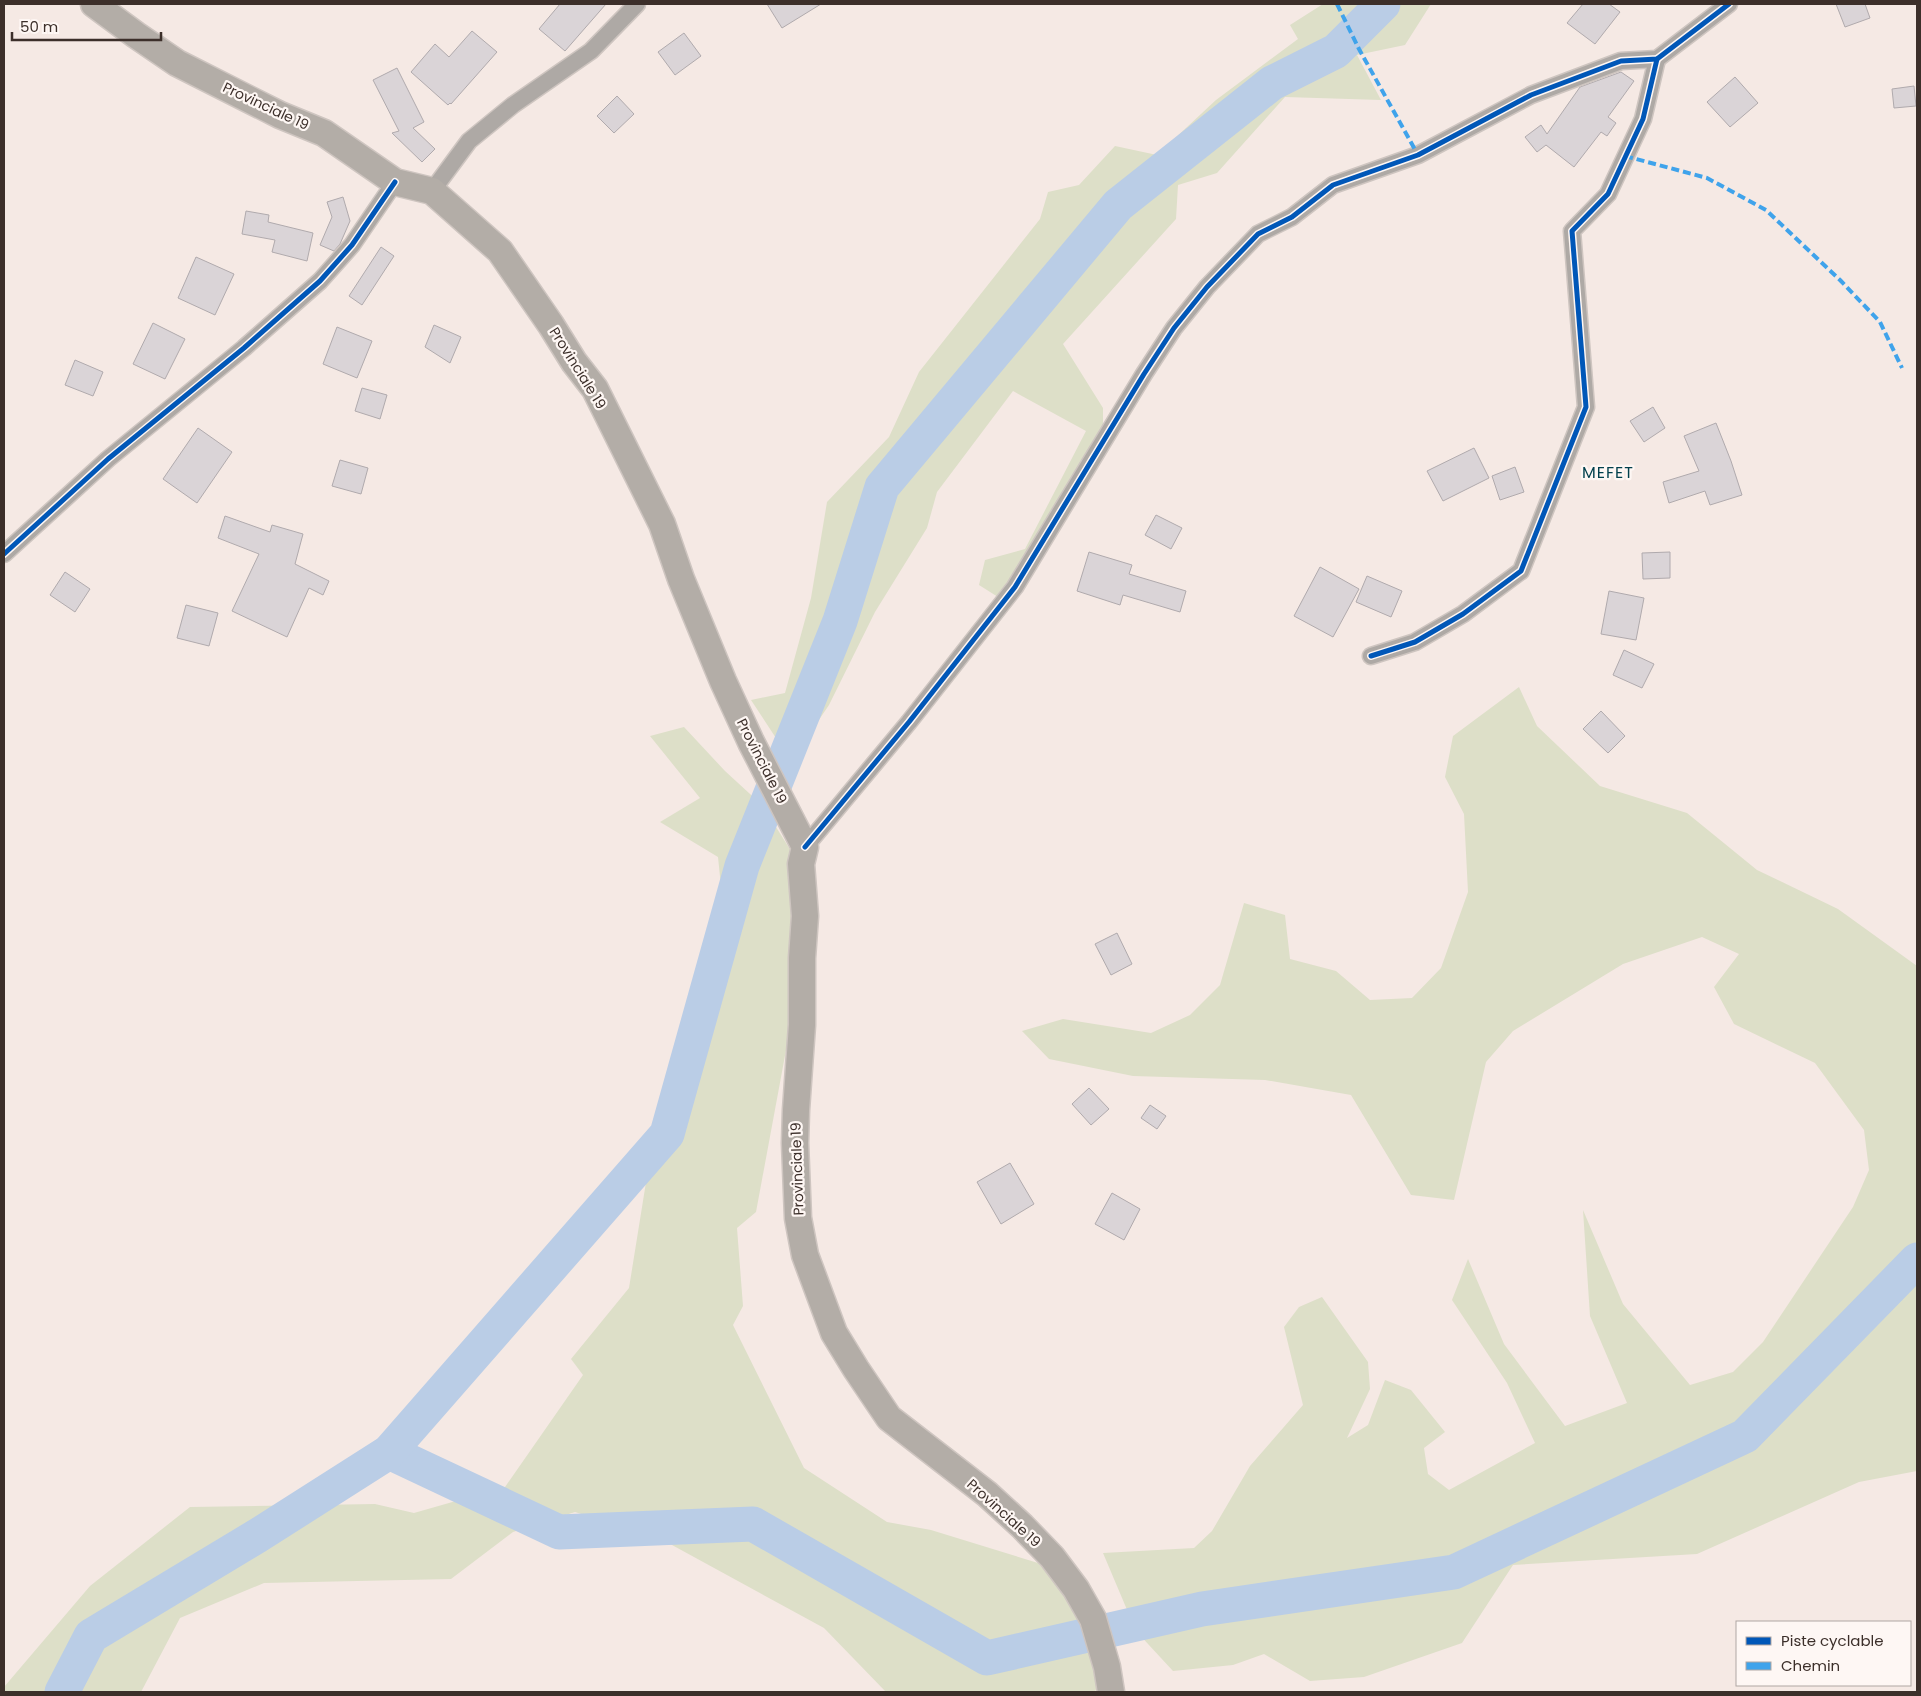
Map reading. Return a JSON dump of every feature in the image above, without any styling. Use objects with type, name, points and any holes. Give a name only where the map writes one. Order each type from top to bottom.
[{"type":"main road","name":"Provinciale 19","points":[[94,4],[177,62],[280,115],[324,133],[395,182],[432,191],[500,251],[574,362],[595,389],[662,524],[719,672],[750,742],[805,847],[801,864],[805,916],[802,958],[802,1025],[795,1143],[798,1218],[805,1255],[834,1332],[889,1418],[987,1494],[1052,1557],[1076,1589],[1093,1619],[1107,1667],[1111,1692]]},
{"type":"street","points":[[432,191],[469,141],[513,104],[592,51],[637,4]]},
{"type":"street","points":[[805,847],[909,722],[1015,587],[1144,374],[1174,328],[1207,286],[1258,234],[1292,217],[1333,185],[1418,154],[1531,95],[1621,61],[1657,59],[1729,4]]},
{"type":"street","points":[[1371,656],[1416,642],[1463,614],[1521,571],[1586,407],[1572,231],[1608,194],[1643,118],[1657,59]]},
{"type":"street","points":[[4,554],[108,459],[244,348],[320,281],[352,245],[395,182]]},
{"type":"green space","points":[[1323,4],[1431,4],[1405,45],[1357,55],[1381,100],[1285,97],[1217,173],[1178,185],[1176,219],[1063,344],[1103,408],[1103,452],[998,597],[979,585],[985,560],[1025,549],[1086,431],[1013,391],[937,492],[927,528],[875,612],[829,705],[791,761],[751,700],[785,693],[811,598],[827,502],[889,437],[919,372],[1040,219],[1048,192],[1079,185],[1115,146],[1157,155],[1216,100],[1298,39],[1290,25]]},
{"type":"green space","points":[[1519,687],[1537,726],[1600,786],[1687,813],[1757,870],[1838,909],[1917,966],[1917,1471],[1859,1482],[1697,1554],[1513,1565],[1462,1643],[1364,1677],[1310,1681],[1264,1654],[1233,1665],[1173,1671],[1136,1631],[1103,1553],[1194,1548],[1212,1531],[1250,1466],[1303,1405],[1284,1327],[1299,1307],[1322,1297],[1368,1362],[1370,1389],[1347,1438],[1368,1425],[1385,1380],[1411,1390],[1445,1432],[1424,1448],[1428,1474],[1449,1490],[1535,1443],[1507,1383],[1452,1300],[1468,1259],[1504,1344],[1565,1426],[1627,1403],[1590,1316],[1583,1210],[1623,1304],[1690,1385],[1733,1372],[1763,1342],[1853,1207],[1869,1170],[1864,1130],[1815,1063],[1734,1024],[1714,987],[1739,954],[1702,937],[1623,964],[1513,1031],[1486,1062],[1454,1200],[1411,1195],[1351,1095],[1265,1080],[1133,1076],[1049,1059],[1022,1031],[1063,1019],[1151,1033],[1190,1015],[1220,985],[1244,903],[1285,915],[1290,959],[1336,971],[1370,1000],[1412,998],[1441,968],[1468,892],[1464,814],[1445,777],[1453,736]]},
{"type":"green space","points":[[684,727],[725,771],[762,805],[807,876],[794,1007],[756,1212],[737,1228],[743,1306],[733,1325],[804,1468],[887,1522],[931,1530],[1038,1563],[1062,1590],[1096,1651],[1097,1687],[1095,1692],[886,1692],[824,1628],[661,1539],[575,1512],[513,1532],[451,1579],[264,1583],[180,1618],[141,1692],[4,1692],[4,1687],[90,1586],[190,1507],[375,1504],[414,1513],[505,1487],[583,1375],[571,1359],[629,1288],[652,1145],[729,965],[718,857],[660,822],[700,798],[650,736]]},
{"type":"building","points":[[560,4],[606,4],[565,51],[539,29]]},
{"type":"building","points":[[767,4],[821,4],[782,28]]},
{"type":"building","points":[[1583,4],[1609,4],[1620,12],[1595,44],[1567,23]]},
{"type":"building","points":[[1836,4],[1865,4],[1870,18],[1845,27]]},
{"type":"building","points":[[472,31],[497,52],[451,104],[448,105],[411,72],[435,44],[449,57]]},
{"type":"building","points":[[684,33],[701,56],[675,75],[658,52]]},
{"type":"building","points":[[397,68],[424,122],[413,128],[435,149],[422,162],[392,133],[399,131],[373,80]]},
{"type":"building","points":[[1621,72],[1634,81],[1608,117],[1616,123],[1607,136],[1601,132],[1574,167],[1546,145],[1537,152],[1525,137],[1541,125],[1547,134],[1580,87]]},
{"type":"building","points":[[1735,77],[1758,103],[1730,127],[1707,102]]},
{"type":"building","points":[[1914,86],[1916,106],[1894,108],[1892,89]]},
{"type":"building","points":[[617,96],[634,114],[614,133],[597,116]]},
{"type":"building","points":[[343,197],[350,221],[340,244],[334,251],[320,245],[332,217],[327,202]]},
{"type":"building","points":[[246,211],[269,215],[268,222],[313,233],[307,261],[272,252],[275,240],[242,234]]},
{"type":"building","points":[[381,247],[394,256],[362,305],[349,296]]},
{"type":"building","points":[[196,257],[234,274],[215,315],[178,298]]},
{"type":"building","points":[[153,323],[185,339],[165,379],[133,364]]},
{"type":"building","points":[[434,325],[461,337],[450,363],[425,347]]},
{"type":"building","points":[[337,327],[372,341],[357,378],[323,364]]},
{"type":"building","points":[[75,360],[103,372],[93,396],[65,385]]},
{"type":"building","points":[[362,388],[387,395],[380,419],[355,411]]},
{"type":"building","points":[[1653,407],[1665,428],[1644,442],[1630,421]]},
{"type":"building","points":[[1716,423],[1742,495],[1710,505],[1705,491],[1669,503],[1663,482],[1699,471],[1684,436]]},
{"type":"building","points":[[198,428],[232,452],[197,503],[163,479]]},
{"type":"building","points":[[1474,448],[1489,478],[1443,501],[1427,471]]},
{"type":"building","points":[[340,460],[368,468],[361,494],[332,486]]},
{"type":"building","points":[[1515,467],[1524,492],[1500,500],[1492,476]]},
{"type":"building","points":[[1156,515],[1182,528],[1171,549],[1145,535]]},
{"type":"building","points":[[225,516],[270,532],[272,525],[303,534],[295,564],[329,581],[323,595],[309,588],[287,637],[232,611],[259,554],[218,538]]},
{"type":"building","points":[[1089,552],[1132,565],[1129,574],[1186,591],[1180,612],[1123,595],[1120,605],[1077,591]]},
{"type":"building","points":[[1670,552],[1670,578],[1643,579],[1642,553]]},
{"type":"building","points":[[1320,567],[1359,589],[1333,637],[1294,616]]},
{"type":"building","points":[[65,572],[90,589],[75,612],[50,595]]},
{"type":"building","points":[[1367,576],[1402,591],[1391,617],[1356,602]]},
{"type":"building","points":[[1609,591],[1644,598],[1636,640],[1601,634]]},
{"type":"building","points":[[186,605],[218,613],[209,646],[177,638]]},
{"type":"building","points":[[1624,650],[1654,664],[1642,688],[1613,675]]},
{"type":"building","points":[[1601,711],[1625,736],[1608,753],[1583,729]]},
{"type":"building","points":[[1117,933],[1132,964],[1111,975],[1095,944]]},
{"type":"building","points":[[1089,1088],[1109,1109],[1091,1125],[1072,1104]]},
{"type":"building","points":[[1150,1105],[1166,1116],[1157,1129],[1141,1118]]},
{"type":"building","points":[[1010,1163],[1034,1204],[1001,1224],[977,1182]]},
{"type":"building","points":[[1112,1193],[1140,1209],[1124,1240],[1095,1224]]},
{"type":"waterway","points":[[62,1692],[91,1636],[257,1536],[389,1452],[667,1134],[742,866],[840,621],[882,487],[1118,205],[1272,83],[1336,51],[1383,4]]},
{"type":"waterway","points":[[389,1452],[559,1532],[753,1524],[987,1658],[1202,1609],[1454,1572],[1745,1436],[1917,1260]]},
{"type":"marked path","points":[[1337,4],[1359,49],[1418,155]]},
{"type":"marked path","points":[[1625,156],[1707,178],[1766,210],[1840,280],[1880,322],[1902,368]]},
{"type":"cycle path","points":[[805,847],[909,722],[1015,587],[1144,374],[1174,328],[1207,287],[1258,234],[1292,217],[1333,185],[1418,155],[1531,95],[1621,61],[1657,59],[1729,4]]},
{"type":"cycle path","points":[[1371,656],[1415,642],[1463,614],[1521,571],[1586,407],[1572,231],[1608,194],[1643,119],[1657,59]]},
{"type":"cycle path","points":[[4,554],[108,459],[244,348],[320,281],[352,245],[395,182]]},
{"type":"district","name":"MEFET","points":[[1608,472]]}]
